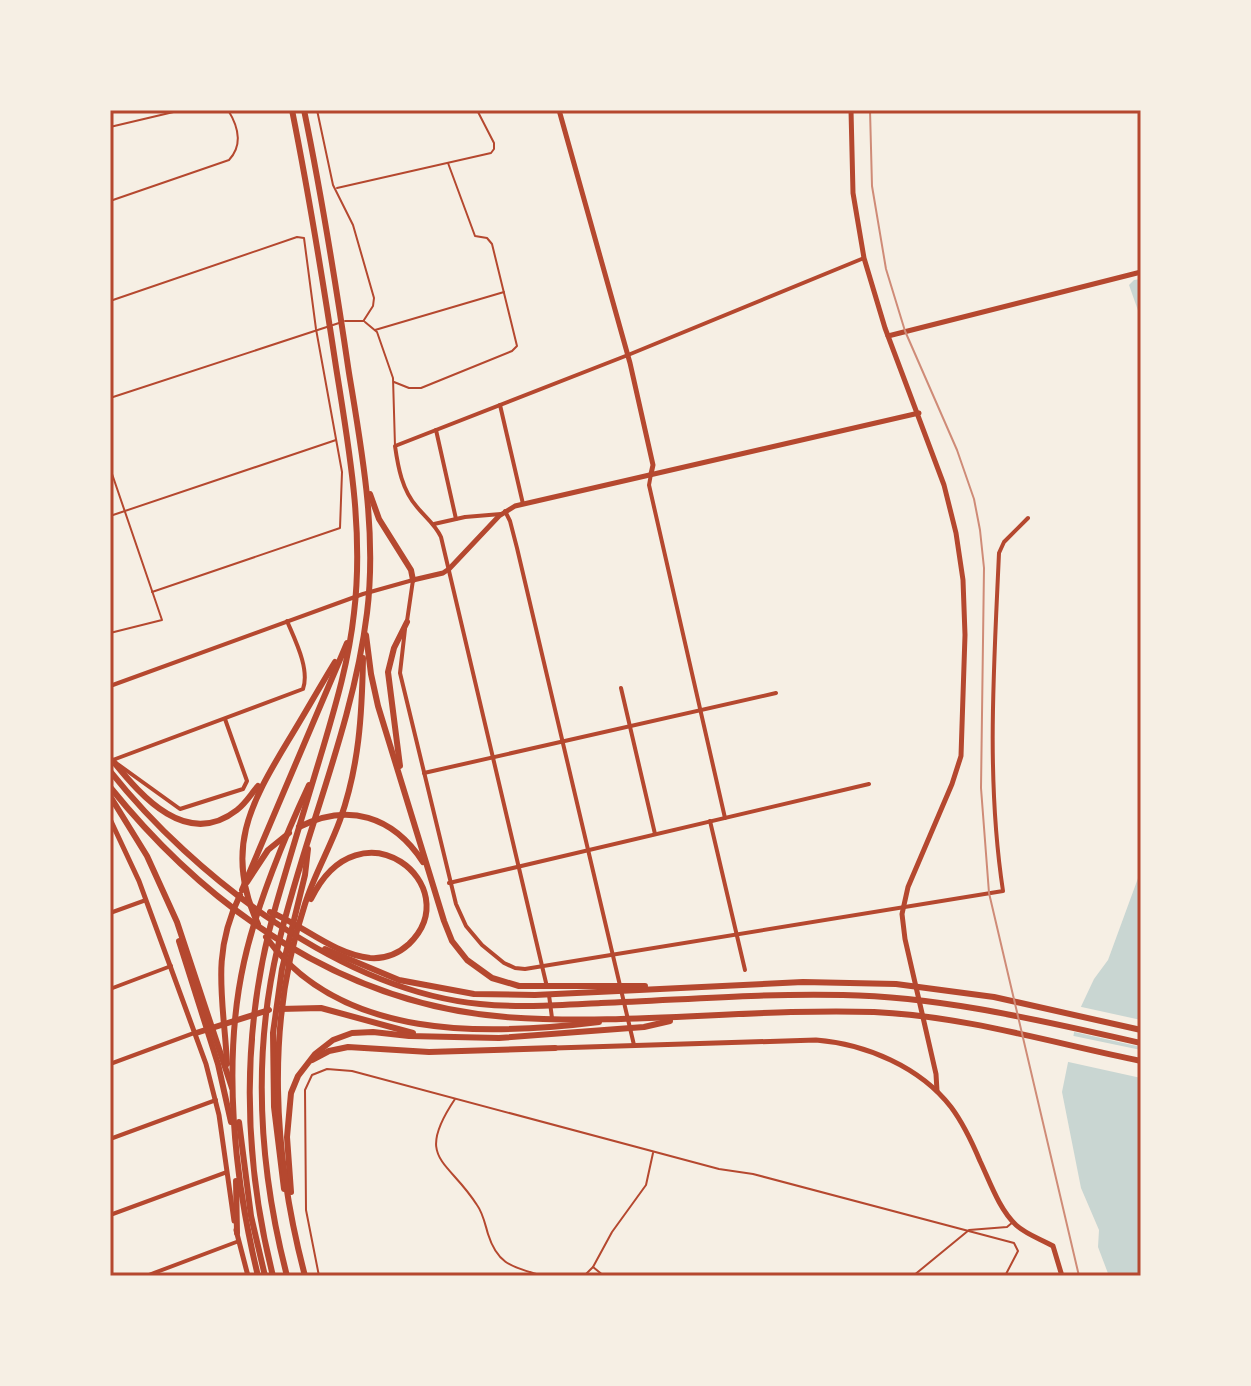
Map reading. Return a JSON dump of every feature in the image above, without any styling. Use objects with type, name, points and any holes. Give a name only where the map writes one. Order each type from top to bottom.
[{"type":"highway","points":[[285,972],[305,903],[339,824],[360,742],[366,523],[320,209],[298,110]]},
{"type":"highway","points":[[273,1276],[260,1217],[252,1152],[249,1086],[253,1022],[271,925],[339,695],[352,631],[358,567],[354,481],[298,110]]},
{"type":"highway","points":[[287,1276],[270,1203],[263,1139],[262,1075],[267,1005],[281,932],[354,681],[369,589],[370,536],[364,469],[326,220],[298,110]]},
{"type":"highway","points":[[237,1233],[239,1208],[231,1122],[219,1045],[223,950],[236,902],[348,642],[358,611],[360,513],[338,338]]},
{"type":"highway","points":[[359,460],[379,519],[409,566],[413,580]]},
{"type":"highway","points":[[363,611],[373,685],[446,928],[461,954],[478,970],[499,981],[534,991]]},
{"type":"highway","points":[[404,790],[388,672],[394,648],[407,622]]},
{"type":"highway","points":[[348,642],[250,808],[242,846],[243,876],[262,932],[291,965],[336,997],[393,1019],[464,1029],[541,1022],[826,1012],[914,1016],[1141,1061]]},
{"type":"highway","points":[[111,760],[152,803],[173,817],[189,822],[211,821],[233,813],[268,774]]},
{"type":"highway","points":[[258,1276],[245,1214],[235,1129],[234,1064],[238,1001],[258,914],[317,767]]},
{"type":"highway","points":[[111,772],[153,820],[246,901],[300,937],[386,976],[424,986],[474,994],[827,982],[912,985],[994,997],[1141,1030]]},
{"type":"highway","points":[[110,787],[145,829],[200,881],[272,935],[331,970],[376,991],[423,1005],[541,1022]]},
{"type":"highway","points":[[110,796],[141,845],[169,906],[228,1072],[239,1123],[253,1225],[265,1276]]},
{"type":"highway","points":[[255,863],[278,841],[298,828],[319,818],[345,815],[374,819],[397,831],[411,844],[428,870]]},
{"type":"highway","points":[[305,1276],[291,1211],[277,1063],[278,1017],[288,938],[305,875],[310,831]]},
{"type":"highway","points":[[299,924],[319,884],[342,861],[373,853],[392,856],[403,862],[419,881],[425,901],[423,920],[415,937],[403,949],[383,957],[335,953]]},
{"type":"highway","points":[[246,901],[281,916],[371,977],[426,995],[479,1004],[538,1006],[798,995],[869,996],[979,1008],[1141,1043]]},
{"type":"highway","points":[[196,1033],[262,1011],[307,1007],[331,1010],[433,1037]]},
{"type":"highway","points":[[291,1211],[288,1107],[295,1081],[306,1064],[327,1044],[352,1033],[477,1039],[644,1027],[687,1017]]},
{"type":"highway","points":[[306,1064],[329,1051],[348,1047],[429,1052],[555,1048]]},
{"type":"main road","points":[[559,110],[628,355],[653,465],[651,474]]},
{"type":"main road","points":[[851,110],[853,193],[864,258],[888,336],[947,493],[960,556],[965,623],[961,756],[908,887],[903,907],[905,939],[936,1074],[937,1091]]},
{"type":"main road","points":[[888,336],[1141,272]]},
{"type":"main road","points":[[413,580],[449,569],[503,513],[523,504],[919,413]]},
{"type":"main road","points":[[110,819],[146,900],[196,1033],[216,1100],[237,1233],[248,1276]]},
{"type":"main road","points":[[555,1048],[809,1040],[840,1043],[886,1058],[937,1091],[961,1121],[1000,1202],[1013,1222],[1025,1232],[1053,1246],[1062,1276]]},
{"type":"street","points":[[555,1048],[543,966],[441,537],[434,524],[409,496],[401,477],[395,446],[864,258]]},
{"type":"street","points":[[500,405],[523,504]]},
{"type":"street","points":[[436,430],[456,519]]},
{"type":"street","points":[[651,474],[649,485],[725,818]]},
{"type":"street","points":[[434,524],[503,513],[510,521],[634,1047]]},
{"type":"street","points":[[110,686],[339,602],[413,580],[400,669],[449,883],[462,919],[476,938],[489,952],[515,968],[1003,891],[996,850],[992,787],[999,553],[1004,542],[1028,518]]},
{"type":"street","points":[[111,760],[305,687],[302,664],[287,621]]},
{"type":"street","points":[[621,688],[655,834]]},
{"type":"street","points":[[423,773],[776,693]]},
{"type":"street","points":[[111,760],[181,810],[243,789],[247,784],[225,719]]},
{"type":"street","points":[[449,883],[869,784]]},
{"type":"street","points":[[710,821],[745,970]]},
{"type":"street","points":[[110,838],[118,834]]},
{"type":"street","points":[[110,913],[146,900]]},
{"type":"street","points":[[110,989],[171,966]]},
{"type":"street","points":[[111,1063],[196,1033]]},
{"type":"street","points":[[110,1139],[216,1100]]},
{"type":"street","points":[[110,1215],[227,1172]]},
{"type":"street","points":[[146,1276],[239,1241]]},
{"type":"lane","points":[[110,127],[182,110]]},
{"type":"lane","points":[[110,201],[233,157],[238,134],[228,110]]},
{"type":"lane","points":[[317,110],[334,189],[353,225],[374,296],[374,304],[364,321]]},
{"type":"lane","points":[[334,189],[494,151],[493,141],[477,110]]},
{"type":"lane","points":[[394,382],[409,388],[421,388],[512,351],[517,346],[492,242],[475,236],[448,163]]},
{"type":"lane","points":[[110,301],[303,237],[306,240],[316,329],[342,476],[340,528],[152,592]]},
{"type":"lane","points":[[375,330],[505,292]]},
{"type":"lane","points":[[110,398],[316,329],[348,321],[364,321],[375,330],[394,382],[392,421],[395,446]]},
{"type":"lane","points":[[110,516],[336,439]]},
{"type":"lane","points":[[110,468],[162,620],[110,633]]},
{"type":"lane","points":[[319,1276],[306,1210],[305,1090],[308,1079],[319,1071],[343,1069],[719,1169],[748,1172],[969,1230],[1018,1246],[1005,1276]]},
{"type":"lane","points":[[455,1099],[439,1126],[437,1149],[444,1166],[482,1213],[493,1249],[502,1261],[543,1276]]},
{"type":"lane","points":[[584,1276],[646,1185],[653,1152]]},
{"type":"lane","points":[[913,1276],[969,1230],[1007,1227],[1013,1222]]},
{"type":"lane","points":[[593,1267],[604,1276]]},
{"type":"shaded area","points":[[1141,279],[1141,319],[1129,285]]},
{"type":"shaded area","points":[[1141,870],[1141,1276],[1109,1276],[1098,1247],[1099,1230],[1081,1188],[1062,1092],[1078,1013],[1094,979],[1108,960]]},
{"type":"pier","points":[[1077,1006],[1141,1020],[1141,1047],[1070,1031]]},
{"type":"pier","points":[[1069,1035],[1141,1050],[1141,1078],[1064,1061]]},
{"type":"railway","points":[[870,110],[872,186],[886,269],[905,331],[957,450],[974,499],[980,530],[984,568],[981,788],[989,893],[1079,1276]]}]
